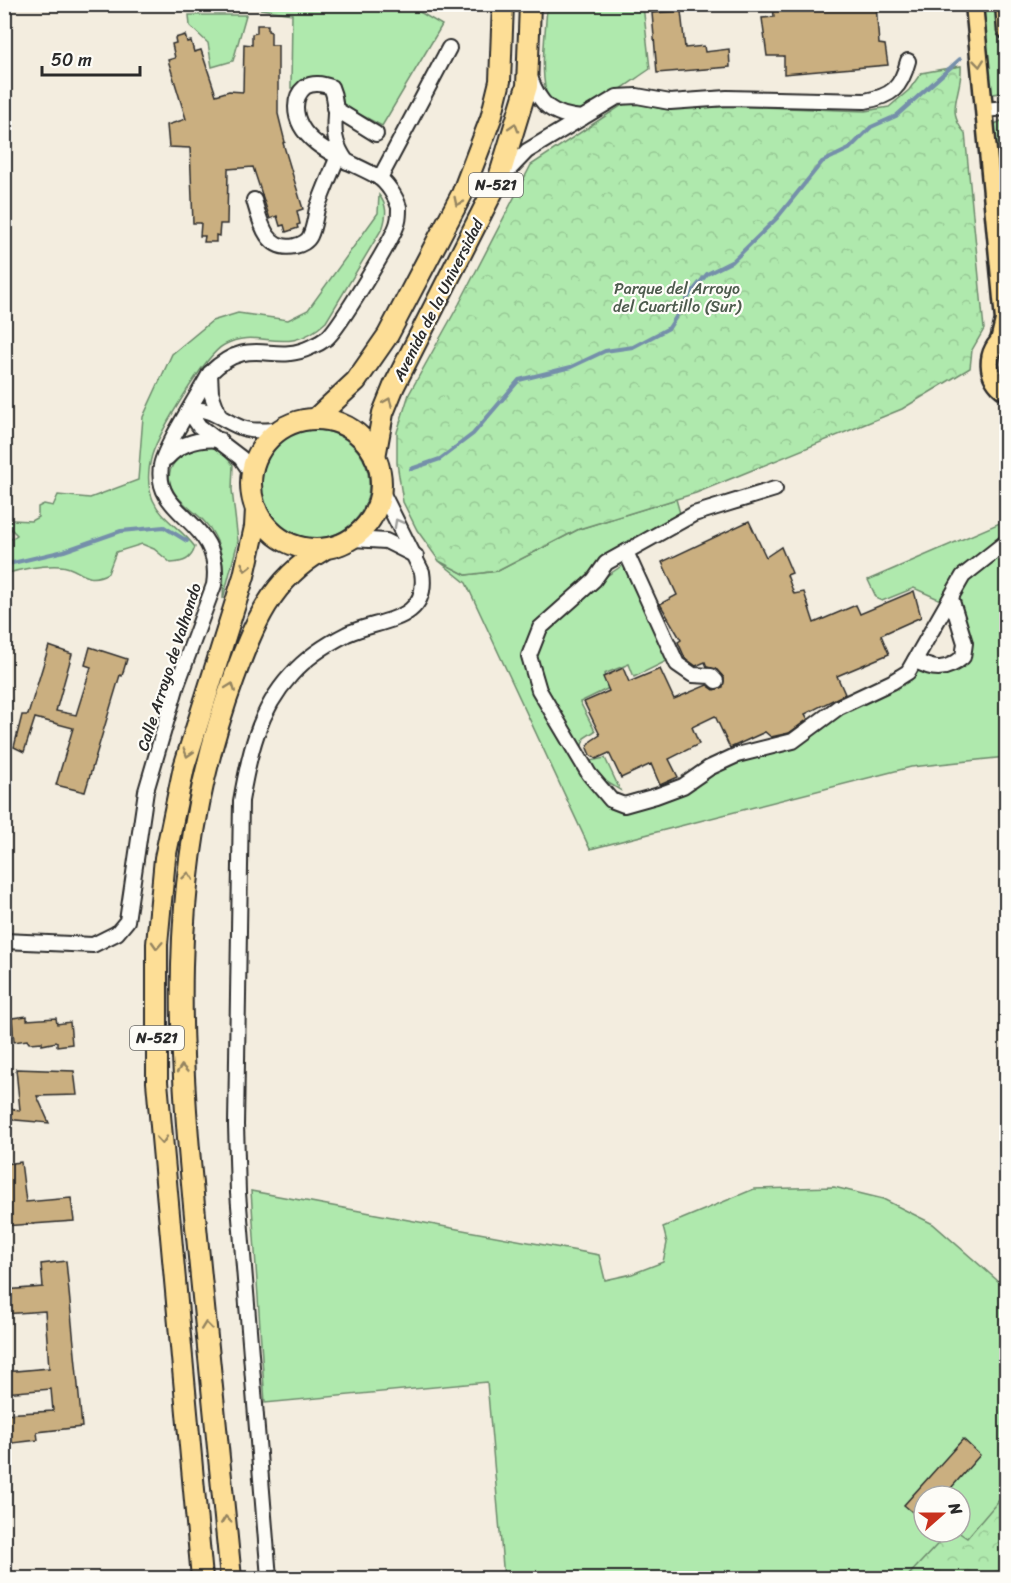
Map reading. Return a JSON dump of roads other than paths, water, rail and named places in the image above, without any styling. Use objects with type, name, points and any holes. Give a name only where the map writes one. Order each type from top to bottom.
[{"type":"highway","name":"Avenida de la Universidad","points":[[315,419],[356,381],[388,335],[462,194],[491,118],[500,81],[503,4]]},
{"type":"highway","name":"Avenida de la Universidad","points":[[375,457],[383,413],[394,386],[498,181],[527,86],[530,4]]},
{"type":"highway","name":"N-521","points":[[202,1578],[157,1082],[157,944],[165,858],[184,767],[244,576],[255,527],[256,509],[251,488],[252,474],[261,449],[279,430],[296,422],[315,419],[331,421],[347,427],[367,442],[375,457],[381,490],[373,518],[353,539],[323,550],[296,567],[278,584],[248,640],[218,721],[197,800],[184,920],[180,1039],[185,1120],[231,1578]]},
{"type":"highway","name":"N-521","points":[[256,509],[271,531],[287,543],[306,549],[323,550]]},
{"type":"main road","points":[[974,4],[1004,320],[1003,338],[990,355],[990,367],[993,379],[1006,393]]},
{"type":"main road","points":[[1004,4],[1006,30]]},
{"type":"street","points":[[380,178],[450,48]]},
{"type":"street","points":[[498,181],[527,151],[617,97],[637,96],[670,102],[727,98],[865,101],[886,97],[903,80],[908,61]]},
{"type":"street","points":[[527,71],[536,94],[551,110],[563,116],[582,118]]},
{"type":"street","points":[[161,464],[210,373],[220,363],[239,353],[256,350],[291,354],[328,338],[381,255],[398,222],[399,207],[380,178],[343,159],[307,134],[296,113],[296,101],[300,91],[308,86],[319,83],[332,87],[335,95],[333,122],[336,147],[343,159]]},
{"type":"street","points":[[334,108],[376,134]]},
{"type":"street","points":[[984,110],[1006,108]]},
{"type":"street","points":[[254,200],[261,226],[270,241],[288,246],[304,242],[310,237],[317,209],[343,159]]},
{"type":"street","points":[[210,373],[211,393],[219,414]]},
{"type":"street","points":[[189,411],[199,408],[219,414],[232,424],[247,429],[279,430]]},
{"type":"street","points":[[189,411],[200,426],[241,458],[252,474]]},
{"type":"street","points":[[161,464],[173,451],[188,444],[203,439],[220,440]]},
{"type":"street","name":"Calle Arroyo de Valhondo","points":[[4,941],[93,945],[117,933],[127,921],[146,791],[177,685],[214,585],[216,571],[213,553],[197,526],[170,504],[161,486],[161,464]]},
{"type":"street","points":[[775,489],[694,514],[606,563],[594,580],[540,628],[529,656],[539,690],[589,774],[611,800],[624,805],[656,796],[683,786],[709,768],[737,755],[793,741],[839,707],[908,672],[963,576],[1006,542]]},
{"type":"street","points":[[269,1578],[238,1193],[236,1125],[241,801],[255,737],[263,715],[278,690],[309,658],[346,634],[389,622],[408,613],[418,602],[424,583],[416,556],[381,490]]},
{"type":"street","points":[[353,539],[386,541],[416,556]]},
{"type":"street","points":[[626,552],[677,664],[686,672],[711,676],[716,681]]},
{"type":"street","points":[[915,660],[925,666],[942,669],[954,665],[963,657],[965,643],[951,597]]},
{"type":"waterway","points":[[411,469],[440,459],[473,434],[519,380],[571,367],[605,351],[633,347],[669,328],[691,293],[707,274],[733,261],[777,218],[822,162],[849,149],[871,127],[896,116],[960,59]]},
{"type":"waterway","points":[[4,565],[64,551],[121,531],[164,527],[187,541]]},
{"type":"park label","name":"Parque del Arroyo del Cuartillo (Sur)","points":[[677,297]]}]
